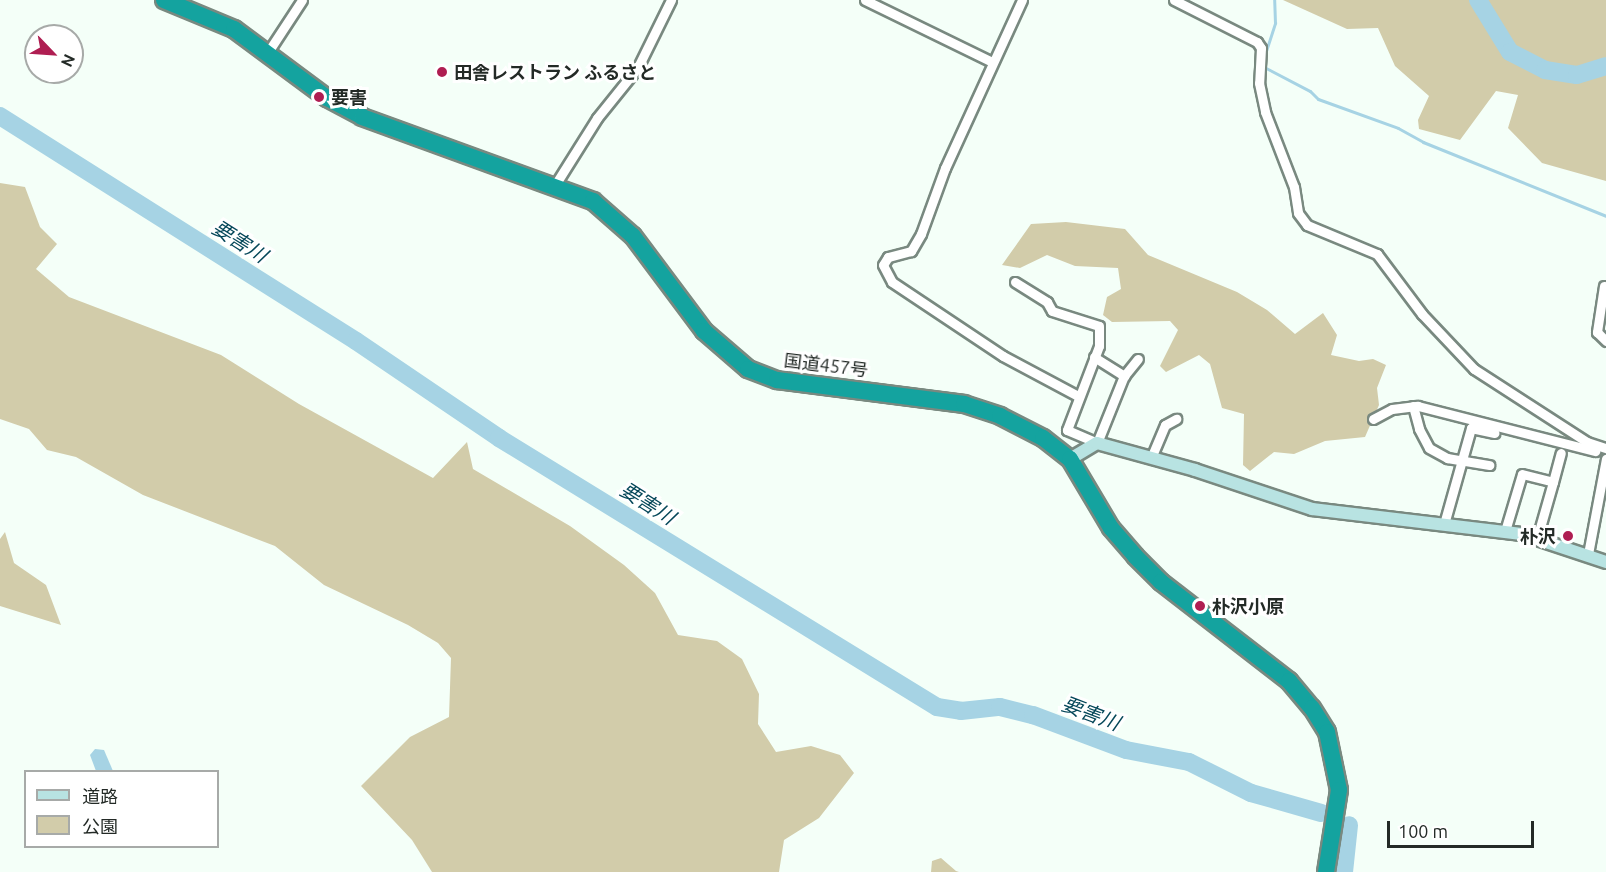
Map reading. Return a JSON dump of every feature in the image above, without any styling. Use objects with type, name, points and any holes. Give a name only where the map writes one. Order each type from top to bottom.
[{"type":"highway","name":"国道457号","points":[[164,0],[234,29],[327,98],[362,117],[555,185],[593,201],[616,217],[704,331],[748,369],[777,380],[964,404],[1025,426],[1070,459],[1111,528],[1135,556],[1168,588],[1289,681],[1312,708],[1327,732],[1339,790],[1326,872]]},
{"type":"street","points":[[268,52],[302,0]]},
{"type":"street","points":[[555,185],[597,118],[638,67],[671,0]]},
{"type":"street","points":[[865,0],[992,62]]},
{"type":"street","points":[[1022,0],[992,62],[934,195],[921,234],[911,251],[885,260],[884,270],[892,282],[1012,362],[1078,396]]},
{"type":"street","points":[[1174,0],[1257,42],[1262,48],[1259,83],[1265,112],[1294,187],[1298,213],[1306,225],[1377,254],[1422,314],[1474,369],[1579,438],[1606,448]]},
{"type":"street","points":[[1015,282],[1047,302],[1052,310],[1099,326],[1102,335],[1067,430],[1097,443],[1312,509],[1504,531],[1538,538],[1606,562]]},
{"type":"street","points":[[1604,286],[1598,332],[1606,341]]},
{"type":"street","points":[[1094,357],[1124,376]]},
{"type":"street","points":[[1070,459],[1097,443],[1124,376],[1138,359]]},
{"type":"street","points":[[1413,406],[1419,429],[1429,448],[1460,460],[1489,465]]},
{"type":"street","points":[[1373,419],[1392,409],[1413,406],[1606,454]]},
{"type":"street","points":[[1151,458],[1165,425],[1176,419]]},
{"type":"street","points":[[1444,524],[1460,460],[1471,428],[1494,433]]},
{"type":"street","points":[[1538,538],[1561,453]]},
{"type":"street","points":[[1588,554],[1606,459]]},
{"type":"street","points":[[1504,531],[1522,474],[1553,482]]},
{"type":"green space","points":[[1283,0],[1606,0],[1606,181],[1542,163],[1508,128],[1518,95],[1496,91],[1460,140],[1419,129],[1418,120],[1429,96],[1395,66],[1378,28],[1347,29]]},
{"type":"green space","points":[[0,183],[25,187],[40,227],[57,244],[36,269],[69,297],[221,355],[299,404],[433,478],[467,442],[473,469],[570,526],[624,565],[655,593],[678,635],[717,641],[742,659],[759,694],[758,724],[776,752],[811,746],[840,755],[854,773],[819,818],[784,840],[779,872],[432,872],[412,840],[361,786],[410,737],[449,717],[451,658],[438,643],[408,625],[324,585],[275,546],[143,495],[76,457],[47,450],[29,429],[0,419]]},
{"type":"green space","points":[[1066,222],[1125,229],[1148,255],[1237,292],[1267,310],[1295,334],[1323,313],[1337,335],[1331,355],[1359,361],[1373,359],[1386,365],[1377,388],[1379,405],[1365,437],[1325,441],[1294,454],[1274,452],[1250,471],[1243,465],[1244,414],[1222,408],[1210,364],[1199,355],[1166,372],[1160,366],[1178,330],[1170,321],[1112,322],[1103,315],[1107,297],[1121,289],[1118,268],[1075,266],[1047,255],[1020,268],[1002,265],[1031,224]]},
{"type":"green space","points":[[5,532],[14,563],[46,585],[61,625],[0,606],[0,539]]},
{"type":"green space","points":[[941,858],[959,872],[931,872],[932,861]]},
{"type":"water","points":[[95,749],[104,750],[113,770],[96,770],[90,755]]},
{"type":"waterway","points":[[1265,54],[1275,23],[1274,0]]},
{"type":"waterway","points":[[1478,0],[1510,52],[1545,70],[1577,75],[1606,66]]},
{"type":"waterway","points":[[1264,67],[1310,91],[1318,99],[1398,128],[1423,142],[1606,216]]},
{"type":"waterway","name":"要害川","points":[[0,116],[356,341],[499,438],[937,707],[961,711],[1000,707],[1033,715],[1126,750],[1189,762],[1251,793],[1321,813]]},
{"type":"waterway","name":"要害川","points":[[1344,872],[1349,825]]},
{"type":"place","name":"田舎レストラン ふるさと","points":[[442,72]]},
{"type":"place","name":"要害","points":[[319,97]]},
{"type":"place","name":"朴沢","points":[[1568,536]]},
{"type":"place","name":"朴沢小原","points":[[1200,606]]}]
